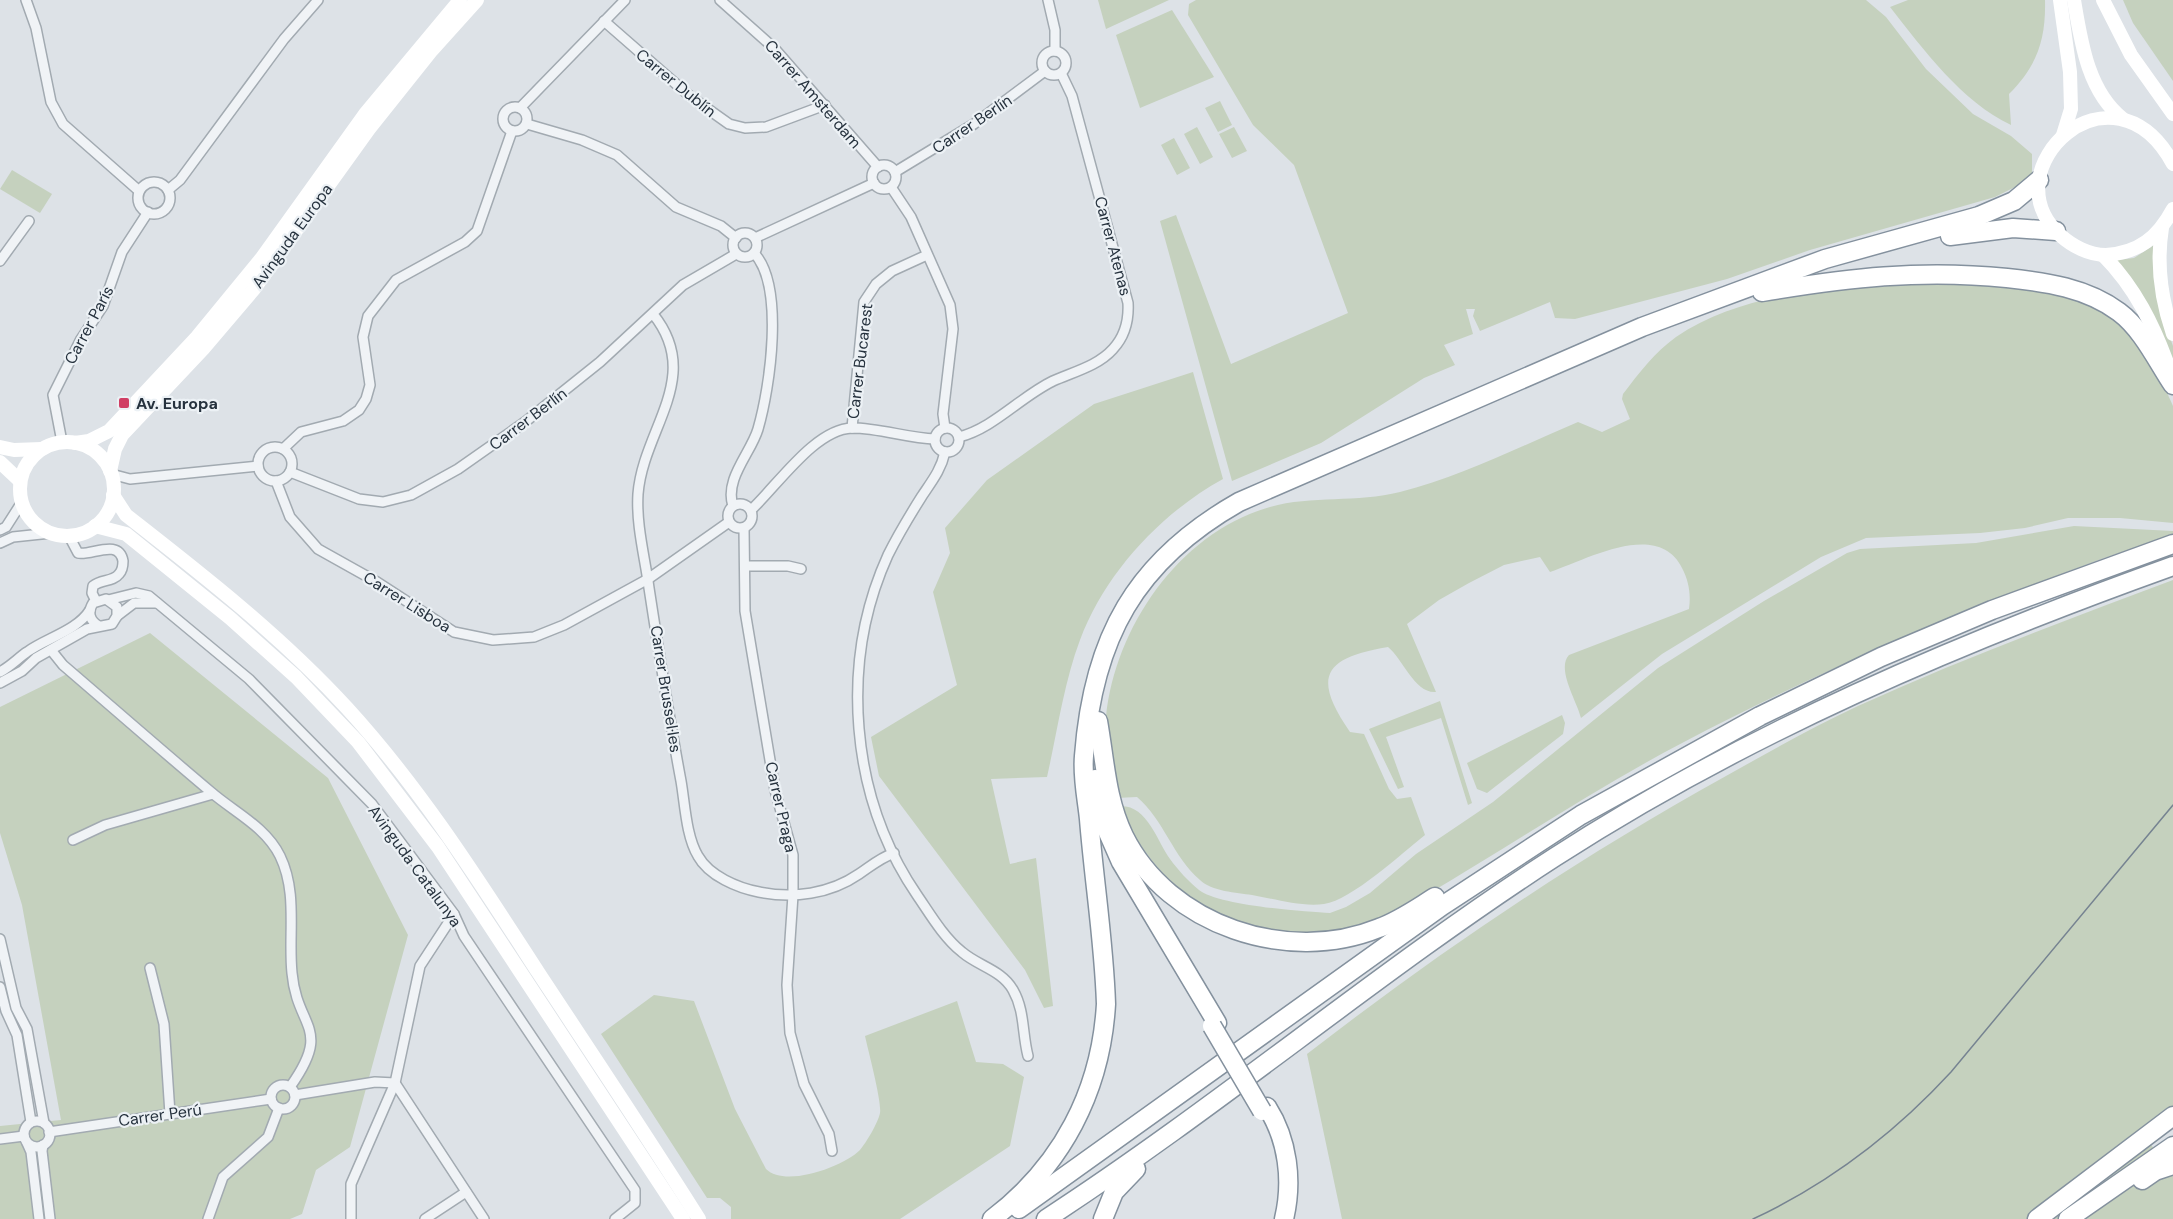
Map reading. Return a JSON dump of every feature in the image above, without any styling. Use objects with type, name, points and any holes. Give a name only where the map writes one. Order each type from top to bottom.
[{"type":"highway","points":[[992,1219],[1020,1198],[1066,1138],[1087,1098],[1104,1038],[1106,980],[1083,755],[1098,664],[1126,605],[1165,556],[1217,514],[1272,486],[1642,327],[1826,259],[1979,216],[2014,201],[2039,180]]},
{"type":"highway","points":[[1215,1024],[1188,970],[1131,882],[1110,838],[1095,775],[1094,741],[1108,666],[1118,638],[1131,613],[1167,565],[1221,520],[1260,498],[1622,347],[1762,292],[1845,264],[1942,237],[1998,228],[2056,231]]},
{"type":"highway","points":[[1762,292],[1870,276],[1920,272],[1970,274],[2063,286],[2085,293],[2119,312],[2132,324],[2173,385]]},
{"type":"highway","points":[[1098,721],[1105,775],[1113,807],[1127,842],[1154,878],[1189,907],[1223,926],[1265,938],[1311,942],[1351,937],[1399,920],[1640,774],[1700,742],[1760,716],[1881,657],[1992,610],[2173,544]]},
{"type":"highway","points":[[1046,1219],[1173,1130],[1438,935],[1556,856],[1698,772],[1772,733],[1922,663],[2001,630],[2173,566]]},
{"type":"highway","points":[[1003,1219],[1452,899],[1581,815],[1760,716]]},
{"type":"highway","points":[[1087,740],[1096,811],[1113,856],[1279,1134],[1287,1167],[1288,1185],[1284,1219]]},
{"type":"highway","points":[[1265,1109],[1277,1144],[1282,1168],[1283,1190],[1278,1219]]},
{"type":"highway","points":[[2038,1219],[2173,1116]]},
{"type":"highway","points":[[2038,1219],[2173,1128]]},
{"type":"highway","points":[[1103,1219],[1110,1199],[1119,1184],[1150,1157],[1173,1130]]},
{"type":"highway","points":[[2068,1219],[2173,1146]]},
{"type":"highway","points":[[2086,1219],[2155,1171],[2173,1165]]},
{"type":"main road","name":"Avinguda Europa","points":[[69,443],[89,441],[109,431],[196,337],[261,258],[460,0]]},
{"type":"main road","name":"Avinguda Europa","points":[[111,472],[114,449],[122,435],[203,349],[254,289],[383,100],[477,0]]},
{"type":"main road","points":[[2060,0],[2070,72],[2072,109],[2062,135]]},
{"type":"main road","points":[[2074,0],[2094,83],[2109,108],[2125,120],[2146,129],[2162,144],[2173,164]]},
{"type":"main road","points":[[2103,0],[2131,55],[2173,114]]},
{"type":"main road","points":[[2125,120],[2103,118],[2081,123],[2062,135],[2051,148],[2043,164],[2039,180],[2040,199],[2046,216],[2056,231],[2069,243],[2085,251],[2103,255],[2125,253],[2146,244],[2162,228],[2173,209]]},
{"type":"main road","points":[[2162,228],[2158,267],[2163,299],[2173,334]]},
{"type":"main road","points":[[2103,255],[2119,271],[2138,298],[2152,325],[2173,380]]},
{"type":"main road","points":[[0,447],[14,450],[42,449],[69,443],[96,452],[111,472],[113,495],[108,512],[96,526],[83,533],[69,536],[51,533],[38,526],[28,515],[22,502],[20,481],[28,463],[42,449]]},
{"type":"main road","points":[[0,462],[20,481]]},
{"type":"main road","points":[[113,495],[126,515],[258,622],[322,682],[391,759],[484,888],[699,1219]]},
{"type":"main road","points":[[96,526],[126,534],[221,611],[296,677],[358,742],[438,846],[673,1204],[680,1219]]},
{"type":"street","points":[[26,0],[36,28],[51,102],[63,124],[138,190],[139,202],[148,212],[157,213],[168,206],[168,190]]},
{"type":"street","points":[[168,190],[180,180],[284,39],[318,0]]},
{"type":"street","points":[[520,108],[526,113],[527,124],[521,131],[512,131],[504,123],[504,116],[509,109],[520,108],[625,0]]},
{"type":"street","name":"Carrer Amsterdam","points":[[720,0],[763,37],[878,167]]},
{"type":"street","points":[[1048,0],[1055,30],[1055,51]]},
{"type":"street","name":"Carrer Dublín","points":[[604,21],[697,102],[729,124],[746,128],[766,127],[825,105]]},
{"type":"street","points":[[1055,51],[1063,55],[1067,62],[1061,73],[1054,75],[1045,71],[1043,58],[1048,52],[1055,51]]},
{"type":"street","name":"Carrer Berlín","points":[[895,172],[974,124],[1045,71]]},
{"type":"street","name":"Carrer Atenas","points":[[959,437],[973,432],[1050,382],[1107,356],[1125,330],[1129,316],[1128,303],[1072,96],[1061,73]]},
{"type":"street","points":[[527,124],[590,143],[617,155],[676,207],[720,226],[736,238]]},
{"type":"street","points":[[283,449],[301,432],[343,421],[363,405],[370,385],[363,337],[368,316],[396,280],[465,242],[477,231],[512,131]]},
{"type":"street","points":[[888,165],[895,172],[896,181],[891,187],[883,189],[874,183],[873,174],[878,167],[888,165]]},
{"type":"street","points":[[138,190],[150,182],[157,182],[168,190]]},
{"type":"street","points":[[755,238],[874,183]]},
{"type":"street","points":[[891,187],[911,217],[950,305],[953,318],[953,344],[943,414],[945,428]]},
{"type":"street","name":"Carrer París","points":[[69,443],[53,395],[81,339],[103,306],[122,252],[148,212]]},
{"type":"street","points":[[0,261],[29,220]]},
{"type":"street","points":[[746,233],[755,238],[757,247],[754,253],[747,258],[736,254],[733,247],[736,238],[746,233]]},
{"type":"street","points":[[734,506],[744,505],[751,510],[752,521],[744,528],[734,528],[729,522],[728,514],[734,506],[734,481],[758,429],[771,355],[769,280],[754,253]]},
{"type":"street","name":"Carrer Berlín","points":[[290,472],[359,499],[383,502],[411,495],[458,469],[525,422],[600,363],[689,280],[736,254]]},
{"type":"street","name":"Carrer Bucarest","points":[[852,428],[864,302],[876,284],[892,271],[927,255]]},
{"type":"street","name":"Carrer Brussel·les","points":[[653,314],[669,338],[674,360],[669,400],[645,462],[638,493],[638,516],[671,728],[696,854],[711,871],[739,886],[758,892],[793,895],[836,887],[860,874],[880,858],[894,853]]},
{"type":"street","points":[[751,510],[812,447],[838,431],[852,428],[935,439]]},
{"type":"street","points":[[945,428],[953,430],[959,437],[957,448],[945,452],[937,447],[935,439],[938,432],[945,428]]},
{"type":"street","points":[[268,448],[283,449],[291,458],[290,472],[285,478],[276,481],[263,477],[258,466],[260,456],[268,448]]},
{"type":"street","points":[[945,452],[939,472],[915,507],[887,559],[872,600],[862,650],[858,721],[861,747],[873,800],[894,853],[917,894],[956,947],[994,971],[1014,991],[1023,1018],[1028,1056]]},
{"type":"street","points":[[111,472],[130,479],[258,466]]},
{"type":"street","name":"Carrer Lisboa","points":[[276,481],[290,517],[318,549],[377,582],[434,622],[467,636],[507,641],[534,637],[564,625],[648,579],[729,522]]},
{"type":"street","points":[[0,530],[6,527],[22,502]]},
{"type":"street","name":"Carrer Praga","points":[[744,528],[745,611],[775,790],[793,855],[793,895],[787,985],[790,1033],[804,1084],[829,1134],[832,1151]]},
{"type":"street","points":[[0,543],[13,537],[51,533]]},
{"type":"street","points":[[69,536],[78,553],[89,554],[110,549],[117,551],[122,558],[123,566],[118,575],[93,586],[92,593],[96,601]]},
{"type":"street","points":[[745,566],[788,566],[801,569]]},
{"type":"street","name":"Avinguda Catalunya","points":[[108,600],[140,593],[149,596],[249,679],[372,804],[454,914],[464,936],[635,1190],[635,1203],[615,1219]]},
{"type":"street","points":[[96,601],[108,600],[117,607],[117,616]]},
{"type":"street","points":[[0,672],[17,663],[26,652],[82,620],[96,601]]},
{"type":"street","points":[[0,683],[22,671],[33,660],[87,629],[108,626],[134,603],[157,603]]},
{"type":"street","points":[[90,610],[92,621],[99,626]]},
{"type":"street","points":[[51,650],[63,665],[213,794],[260,830],[275,848],[284,866],[292,911],[292,973],[308,1020],[312,1042],[306,1063],[293,1091],[292,1105],[279,1108]]},
{"type":"street","points":[[74,840],[105,825],[213,794]]},
{"type":"street","points":[[351,1219],[352,1179],[395,1083],[420,966],[454,914]]},
{"type":"street","points":[[0,939],[16,1008],[27,1029],[49,1138],[43,1145],[42,1151],[50,1219]]},
{"type":"street","points":[[150,968],[164,1024],[171,1114]]},
{"type":"street","points":[[0,987],[6,1011],[17,1035],[31,1122]]},
{"type":"street","points":[[279,1108],[271,1099],[276,1087],[284,1085],[293,1091],[375,1082],[395,1083]]},
{"type":"street","points":[[395,1083],[484,1219]]},
{"type":"street","name":"Carrer Perú","points":[[47,1128],[171,1114],[271,1099]]},
{"type":"street","points":[[208,1219],[223,1177],[268,1137],[279,1108]]},
{"type":"street","points":[[31,1122],[47,1128]]},
{"type":"street","points":[[31,1122],[25,1128],[31,1152],[39,1219]]},
{"type":"street","points":[[0,1140],[26,1139],[35,1147],[43,1145]]},
{"type":"street","points":[[425,1219],[466,1192]]},
{"type":"green space","points":[[1098,0],[1169,0],[1106,29]]},
{"type":"green space","points":[[1196,0],[1866,0],[1886,17],[1926,69],[1973,114],[2011,136],[2032,154],[2032,173],[2017,186],[1995,197],[1810,250],[1727,279],[1575,319],[1555,318],[1550,302],[1480,331],[1473,316],[1475,309],[1466,309],[1473,334],[1444,345],[1455,365],[1424,378],[1321,443],[1232,481],[1160,221],[1176,215],[1231,364],[1348,313],[1294,165],[1253,125],[1188,15],[1189,4]]},
{"type":"green space","points":[[1908,0],[2045,0],[2044,28],[2038,52],[2027,73],[2009,94],[2011,125],[1976,103],[1960,89],[1930,57],[1890,7]]},
{"type":"green space","points":[[2123,0],[2173,0],[2173,81],[2133,23]]},
{"type":"green space","points":[[1172,10],[1214,77],[1140,108],[1116,35]]},
{"type":"green space","points":[[1220,101],[1232,125],[1218,132],[1205,108]]},
{"type":"green space","points":[[1197,127],[1213,157],[1200,164],[1184,134]]},
{"type":"green space","points":[[1234,127],[1247,151],[1232,158],[1219,134]]},
{"type":"green space","points":[[1174,138],[1190,168],[1177,175],[1161,145]]},
{"type":"green space","points":[[12,170],[52,194],[40,213],[0,189]]},
{"type":"green space","points":[[2154,245],[2164,321],[2173,346],[2173,364],[2143,298],[2117,260],[2134,258]]},
{"type":"green space","points":[[1950,277],[2070,293],[2117,316],[2160,377],[2173,406],[2173,523],[2120,518],[2068,518],[2025,528],[1980,533],[1866,538],[1821,557],[1662,654],[1581,718],[1566,677],[1565,668],[1569,655],[1689,609],[1689,588],[1682,568],[1671,554],[1656,546],[1639,545],[1620,547],[1550,572],[1540,557],[1504,565],[1439,600],[1407,624],[1436,692],[1422,688],[1388,647],[1349,657],[1337,664],[1330,673],[1328,684],[1338,713],[1350,732],[1364,734],[1389,789],[1397,799],[1411,797],[1425,835],[1362,885],[1335,901],[1324,904],[1288,902],[1224,891],[1205,884],[1183,861],[1154,816],[1137,797],[1116,798],[1107,747],[1106,717],[1112,683],[1123,650],[1138,618],[1158,588],[1181,561],[1208,538],[1237,520],[1270,507],[1302,501],[1384,495],[1446,478],[1578,422],[1602,432],[1630,419],[1622,399],[1623,394],[1661,349],[1676,337],[1706,320],[1738,307],[1808,291]]},
{"type":"green space","points":[[1193,372],[1223,479],[1178,509],[1157,527],[1138,547],[1104,591],[1074,656],[1047,777],[991,779],[1010,864],[1036,858],[1053,1006],[1044,1008],[1025,970],[879,776],[871,737],[957,685],[933,592],[950,553],[945,528],[987,480],[1094,404]]},
{"type":"green space","points":[[2074,526],[2173,531],[2173,535],[2104,558],[1997,599],[1891,643],[1786,691],[1658,756],[1427,894],[1355,929],[1295,934],[1260,931],[1233,923],[1208,910],[1164,875],[1131,830],[1119,806],[1129,807],[1144,817],[1176,867],[1199,890],[1223,900],[1242,904],[1330,913],[1370,893],[1416,854],[1493,802],[1658,668],[1764,601],[1847,553],[1860,549],[1976,543]]},
{"type":"green space","points":[[2173,580],[2173,1108],[2143,1133],[2165,1165],[2173,1164],[2173,1219],[1342,1219],[1307,1054],[1459,942],[1563,873],[1671,807],[1824,722],[2014,640]]},
{"type":"green space","points":[[150,633],[328,778],[408,935],[350,1147],[316,1170],[302,1214],[290,1219],[0,1219],[0,1126],[61,1120],[22,905],[0,833],[0,707]]},
{"type":"green space","points":[[1440,701],[1472,803],[1468,805],[1441,718],[1386,737],[1404,787],[1398,789],[1369,729]]},
{"type":"green space","points":[[1562,715],[1565,723],[1563,734],[1487,793],[1477,789],[1467,763]]},
{"type":"green space","points":[[654,995],[694,1001],[735,1109],[766,1169],[775,1174],[800,1176],[814,1173],[841,1163],[860,1150],[872,1133],[880,1113],[877,1087],[865,1036],[957,1001],[976,1062],[1003,1064],[1024,1077],[1010,1146],[900,1219],[731,1219],[731,1207],[720,1198],[707,1198],[601,1034]]},
{"type":"tram line","points":[[1753,1219],[1808,1190],[1859,1156],[1929,1095],[1951,1072],[2173,805]]},
{"type":"place","name":"Av. Europa","points":[[124,403]]}]
